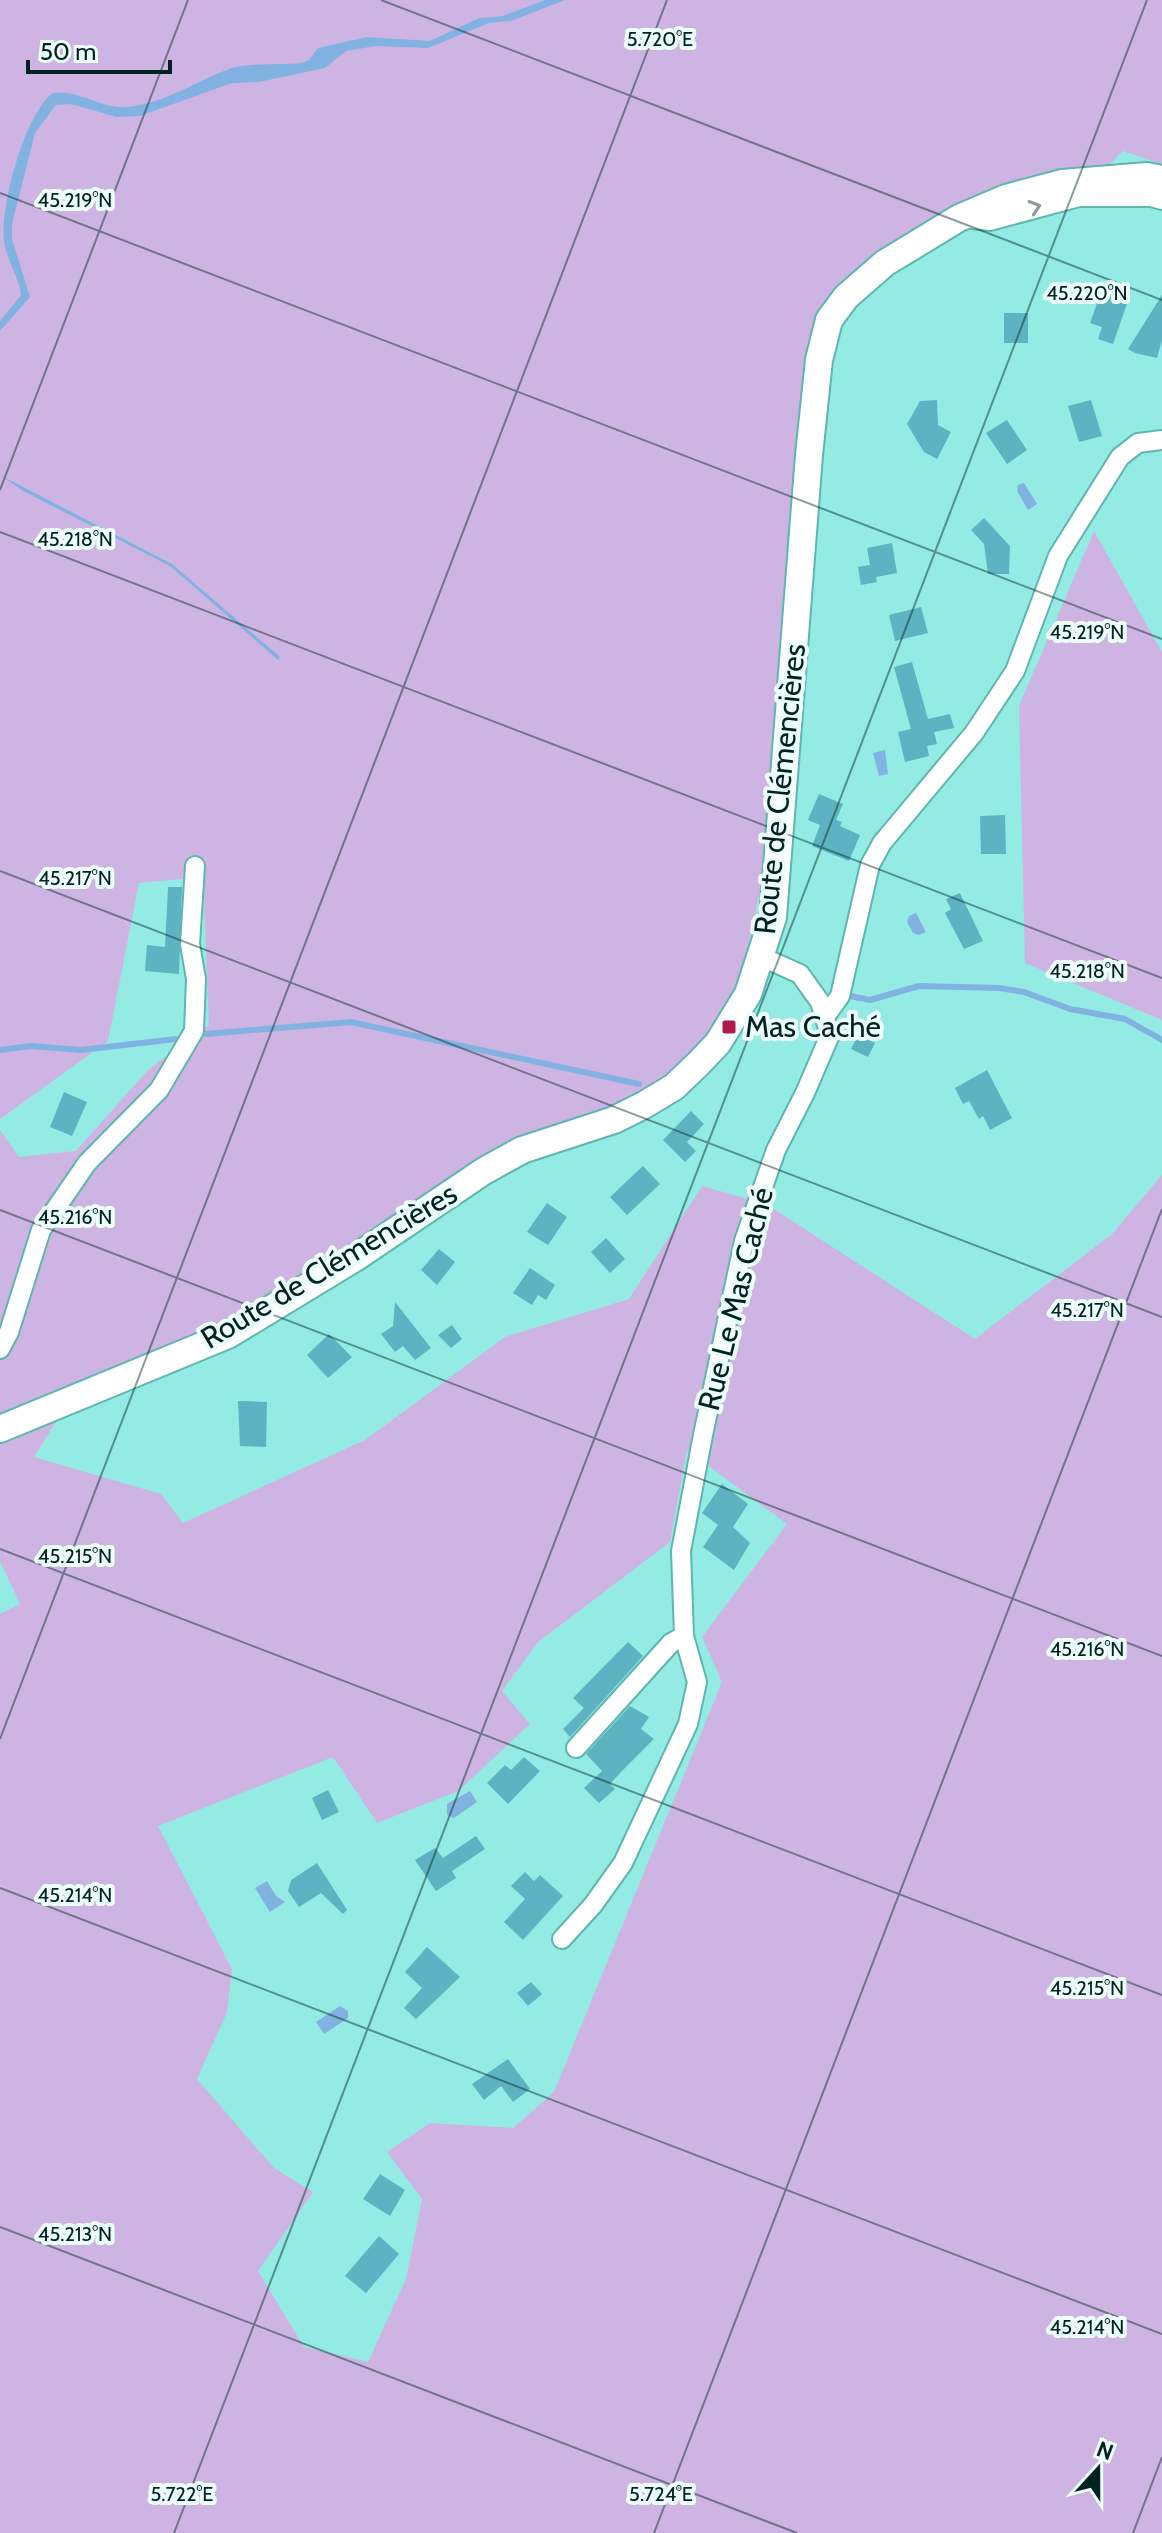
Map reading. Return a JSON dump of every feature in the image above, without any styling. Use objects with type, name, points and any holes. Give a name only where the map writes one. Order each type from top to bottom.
[{"type":"street","name":"Route de Clémencières","points":[[0,1429],[228,1335],[355,1258],[509,1157],[644,1105],[674,1087],[718,1043],[740,1011],[762,957],[777,888],[809,455],[819,360],[829,320],[846,297],[885,263],[959,218],[1006,198],[1062,183],[1100,178],[1162,179]]},
{"type":"street","points":[[959,218],[990,221],[1079,197],[1151,197],[1162,200]]},
{"type":"street","points":[[762,957],[800,974],[825,1017],[840,996],[870,865],[882,843],[974,733],[1015,671],[1058,556],[1120,457],[1138,443],[1162,440]]},
{"type":"street","points":[[0,1349],[9,1332],[41,1230],[87,1163],[159,1090],[194,1031],[196,979],[190,944],[195,866]]},
{"type":"street","name":"Rue Le Mas Caché","points":[[562,1939],[593,1905],[623,1863],[688,1724],[697,1682],[684,1636],[680,1592],[686,1521],[744,1241],[776,1150],[830,1035],[825,1017]]},
{"type":"street","points":[[576,1748],[671,1643],[684,1636]]},
{"type":"shaded area","points":[[0,0],[1162,0],[1162,164],[1123,151],[1107,167],[950,210],[812,341],[791,525],[769,852],[735,1004],[650,1094],[530,1138],[233,1346],[79,1385],[34,1457],[161,1494],[183,1523],[365,1440],[505,1337],[629,1299],[702,1186],[766,1204],[975,1339],[1112,1234],[1162,1175],[1162,2533],[0,2533],[0,1614],[20,1604],[0,1561],[0,1130],[19,1157],[76,1151],[149,1069],[209,1025],[203,877],[139,883],[108,1041],[0,1119]],"holes":[[[687,1450],[787,1524],[702,1637],[722,1682],[554,2092],[513,2128],[430,2123],[387,2152],[422,2199],[406,2279],[368,2362],[304,2347],[258,2271],[313,2192],[274,2168],[197,2079],[227,2012],[232,1969],[158,1826],[333,1757],[377,1823],[458,1791],[530,1724],[502,1691],[538,1642],[670,1542]]]},
{"type":"shaded area","points":[[1094,531],[1162,652],[1162,1020],[1025,963],[1019,706]]},
{"type":"water","points":[[545,0],[565,0],[511,21],[489,23],[428,48],[376,46],[346,51],[325,68],[259,82],[232,83],[140,116],[117,117],[71,104],[56,105],[35,133],[12,224],[12,239],[30,297],[0,331],[0,321],[21,295],[4,242],[10,185],[33,120],[53,93],[72,94],[116,107],[140,105],[167,97],[232,68],[301,63],[309,60],[318,48],[367,37],[430,41],[479,18],[503,16]]},
{"type":"water","points":[[0,475],[172,564],[280,657],[278,660],[170,566],[23,491]]},
{"type":"water","points":[[1024,483],[1037,504],[1028,510],[1017,491],[1018,485]]},
{"type":"water","points":[[885,750],[888,774],[879,776],[873,753]]},
{"type":"water","points":[[916,913],[926,932],[919,935],[913,933],[907,922],[909,916]]},
{"type":"water","points":[[470,1791],[477,1802],[454,1818],[447,1815],[447,1804]]},
{"type":"water","points":[[267,1881],[276,1896],[285,1902],[270,1912],[255,1888]]},
{"type":"water","points":[[340,2006],[348,2011],[348,2018],[324,2034],[316,2022]]},
{"type":"building","points":[[1102,289],[1129,298],[1113,344],[1098,339],[1102,327],[1090,323]]},
{"type":"building","points":[[1162,295],[1162,340],[1157,358],[1135,353],[1128,349]]},
{"type":"building","points":[[1004,313],[1028,313],[1028,343],[1004,343]]},
{"type":"building","points":[[937,400],[938,425],[951,432],[937,459],[924,452],[907,424],[920,401]]},
{"type":"building","points":[[1091,400],[1102,436],[1079,442],[1068,406]]},
{"type":"building","points":[[1007,420],[1027,450],[1007,464],[986,433]]},
{"type":"building","points":[[984,518],[1010,546],[1009,574],[988,574],[984,544],[971,530]]},
{"type":"building","points":[[892,543],[897,573],[876,577],[877,582],[861,585],[858,567],[870,565],[867,548]]},
{"type":"building","points":[[921,607],[928,633],[895,641],[889,615]]},
{"type":"building","points":[[912,662],[928,719],[950,714],[954,728],[934,732],[937,744],[927,746],[929,756],[905,762],[898,732],[911,729],[894,667]]},
{"type":"building","points":[[819,794],[843,804],[836,820],[842,822],[840,826],[860,835],[849,861],[812,846],[820,825],[808,820]]},
{"type":"building","points":[[1005,815],[1006,854],[981,854],[980,816]]},
{"type":"building","points":[[168,887],[182,887],[179,974],[145,971],[147,945],[165,947]]},
{"type":"building","points":[[960,893],[983,941],[964,949],[945,913],[951,909],[946,899]]},
{"type":"building","points":[[858,1035],[875,1043],[868,1057],[851,1049]]},
{"type":"building","points":[[987,1070],[1012,1118],[990,1130],[983,1116],[979,1119],[969,1101],[963,1104],[955,1088]]},
{"type":"building","points":[[64,1092],[87,1102],[72,1136],[50,1127]]},
{"type":"building","points":[[691,1111],[704,1124],[687,1142],[696,1151],[685,1162],[663,1140]]},
{"type":"building","points":[[643,1166],[660,1184],[627,1215],[610,1197]]},
{"type":"building","points":[[547,1203],[567,1217],[548,1245],[527,1232]]},
{"type":"building","points":[[606,1238],[625,1259],[610,1273],[591,1252]]},
{"type":"building","points":[[439,1249],[455,1262],[437,1285],[421,1270]]},
{"type":"building","points":[[530,1268],[555,1285],[546,1300],[538,1295],[532,1305],[513,1293]]},
{"type":"building","points":[[395,1302],[431,1348],[415,1360],[403,1346],[395,1352],[381,1334],[393,1326]]},
{"type":"building","points":[[452,1325],[462,1339],[451,1348],[438,1335]]},
{"type":"building","points":[[329,1334],[352,1357],[328,1378],[307,1355]]},
{"type":"building","points":[[238,1401],[267,1402],[266,1447],[240,1446]]},
{"type":"building","points":[[722,1484],[748,1504],[733,1527],[750,1543],[734,1570],[703,1547],[718,1525],[702,1513]]},
{"type":"building","points":[[628,1642],[643,1656],[570,1737],[563,1729],[584,1708],[573,1698]]},
{"type":"building","points":[[630,1706],[649,1717],[641,1729],[654,1739],[610,1784],[615,1789],[599,1803],[584,1788],[602,1771],[586,1754]]},
{"type":"building","points":[[524,1757],[540,1771],[508,1804],[487,1783],[505,1765],[511,1770]]},
{"type":"building","points":[[328,1790],[339,1812],[322,1820],[312,1798]]},
{"type":"building","points":[[476,1836],[485,1849],[452,1871],[456,1878],[436,1891],[415,1860],[435,1848],[443,1858]]},
{"type":"building","points":[[317,1863],[347,1910],[343,1914],[321,1893],[299,1907],[288,1891],[291,1880]]},
{"type":"building","points":[[525,1872],[534,1881],[540,1875],[563,1896],[523,1940],[504,1922],[525,1899],[511,1886]]},
{"type":"building","points":[[427,1947],[460,1977],[416,2019],[404,2008],[422,1988],[405,1972]]},
{"type":"building","points":[[531,1982],[542,1994],[528,2006],[517,1993]]},
{"type":"building","points":[[508,2059],[530,2089],[513,2102],[501,2086],[484,2100],[472,2084]]},
{"type":"building","points":[[380,2174],[405,2190],[390,2216],[363,2199]]},
{"type":"building","points":[[379,2236],[399,2254],[366,2293],[345,2276]]},
{"type":"waterway","points":[[850,996],[870,1000],[919,986],[999,988],[1024,992],[1070,1009],[1125,1019],[1162,1040]]},
{"type":"waterway","points":[[206,1034],[351,1022],[639,1084]]},
{"type":"waterway","points":[[0,1050],[30,1046],[81,1050],[176,1039]]},
{"type":"place","name":"Mas Caché","points":[[729,1027]]}]
